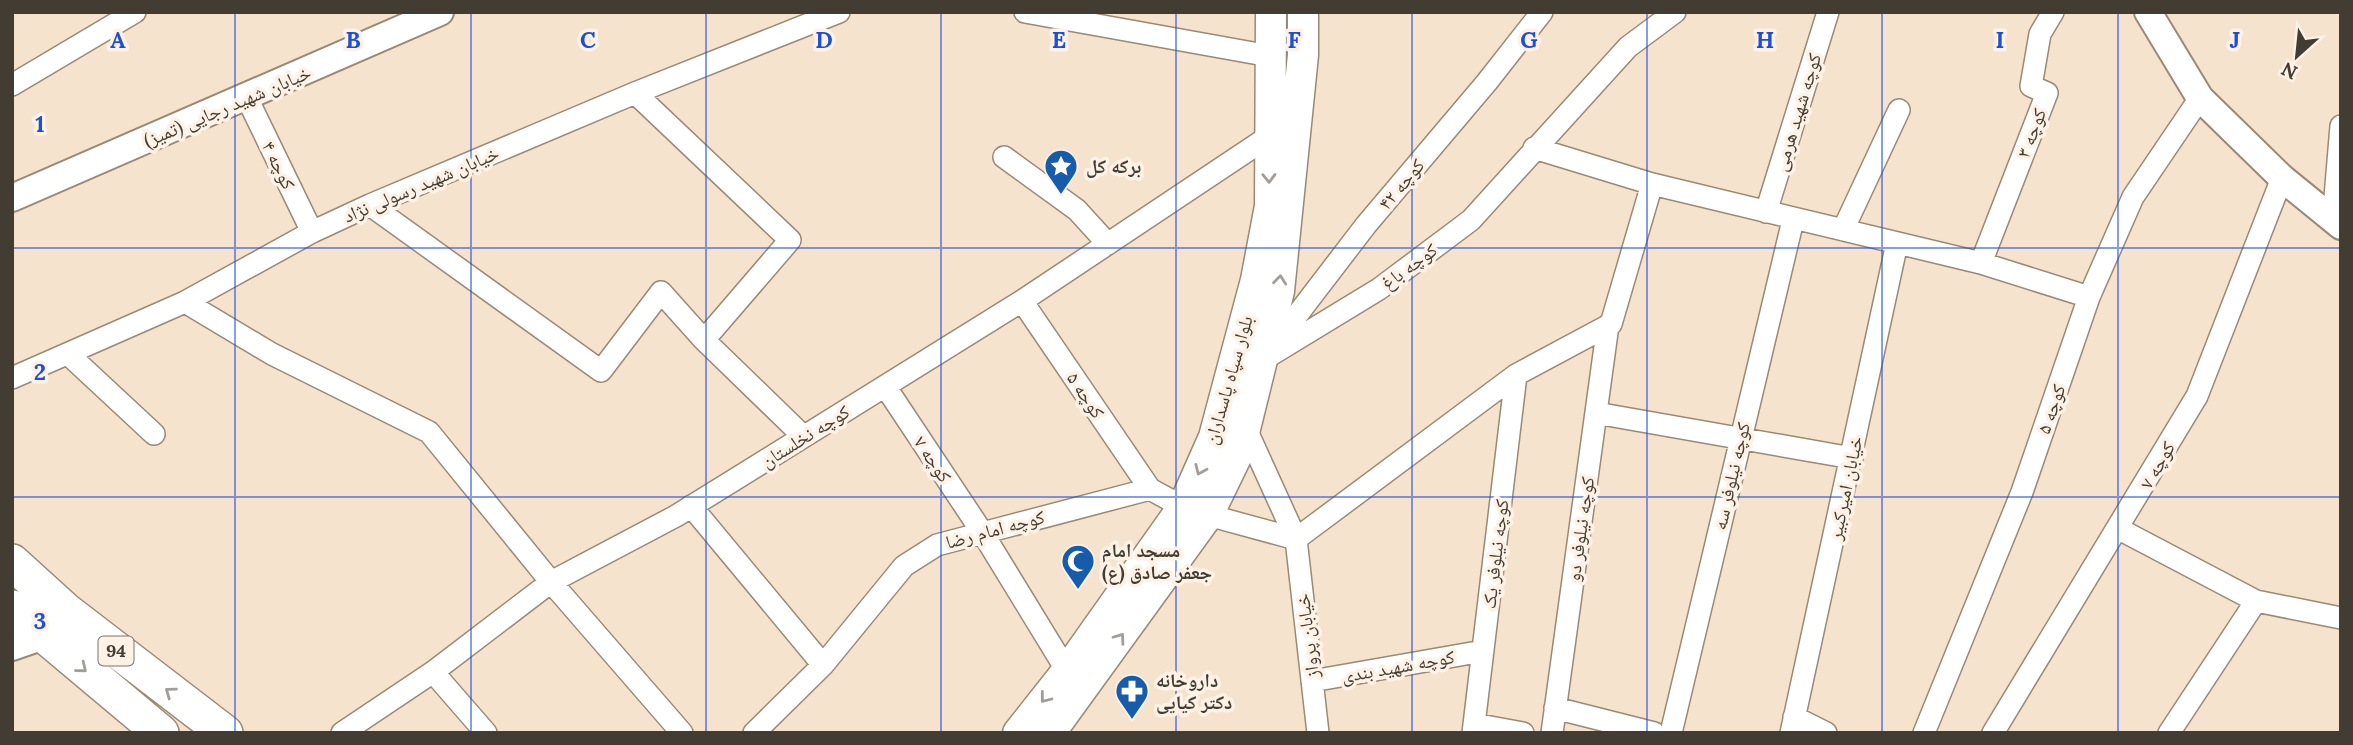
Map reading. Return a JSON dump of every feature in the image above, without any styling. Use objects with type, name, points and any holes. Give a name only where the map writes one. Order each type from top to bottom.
[{"type":"highway","name":"94","points":[[12,562],[66,611],[225,733]]},
{"type":"highway","name":"94","points":[[12,608],[28,642],[161,733]]},
{"type":"main road","name":"بلوار سپاه پاسداران","points":[[1018,733],[1196,511],[1256,280],[1270,206],[1268,137],[1271,12]]},
{"type":"main road","name":"بلوار سپاه پاسداران","points":[[1050,733],[1196,511],[1241,449],[1279,291],[1303,55],[1303,12]]},
{"type":"street","points":[[12,85],[135,12]]},
{"type":"street","name":"خیابان شهید رجایی (تمیز)","points":[[12,198],[440,12]]},
{"type":"street","name":"خیابان شهید رسولی نژاد","points":[[12,378],[185,302],[312,232],[370,205],[635,93],[839,12]]},
{"type":"street","points":[[1025,12],[1270,57]]},
{"type":"street","name":"کوچه ۴۲","points":[[1264,359],[1366,225],[1488,82],[1542,12]]},
{"type":"street","name":"کوچه باغ","points":[[1264,359],[1379,289],[1471,220],[1628,47],[1675,12]]},
{"type":"street","name":"کوچه شهید هرمی","points":[[1766,212],[1828,12]]},
{"type":"street","name":"کوچه ۳","points":[[1981,262],[2047,93],[2031,86],[2040,34],[2053,12]]},
{"type":"street","points":[[2148,12],[2200,98],[2282,178],[2337,223]]},
{"type":"street","points":[[635,93],[790,240],[704,340]]},
{"type":"street","name":"کوچه ۴","points":[[247,98],[312,232]]},
{"type":"street","name":"کوچه ۵","points":[[1924,733],[2022,492],[2090,298],[2133,197],[2200,98]]},
{"type":"street","points":[[1843,230],[1899,110]]},
{"type":"street","points":[[2337,223],[2341,126]]},
{"type":"street","name":"کوچه نخلستان","points":[[342,733],[433,671],[551,582],[691,506],[1022,301],[1268,137]]},
{"type":"street","points":[[1534,148],[1651,184],[1793,220],[1981,262],[2090,298]]},
{"type":"street","points":[[1004,157],[1077,210],[1108,244]]},
{"type":"street","name":"کوچه ۷","points":[[1993,733],[2119,529],[2197,396],[2282,178]]},
{"type":"street","name":"کوچه نیلوفر دو","points":[[1552,733],[1608,325],[1651,184]]},
{"type":"street","points":[[370,205],[601,371],[661,292],[704,340],[803,436]]},
{"type":"street","name":"کوچه نیلوفر سه","points":[[1671,733],[1793,220]]},
{"type":"street","name":"خیابان امیرکبیر","points":[[1793,725],[1897,243]]},
{"type":"street","name":"کوچه ۵","points":[[1022,301],[1150,489]]},
{"type":"street","points":[[185,302],[272,354],[429,432],[551,582],[682,733]]},
{"type":"street","points":[[1150,489],[1196,511],[1296,539],[1516,374],[1608,325]]},
{"type":"street","points":[[68,354],[154,434]]},
{"type":"street","name":"کوچه نیلوفر یک","points":[[1474,728],[1516,374]]},
{"type":"street","name":"کوچه ۷","points":[[884,386],[982,532],[1067,671]]},
{"type":"street","points":[[1596,413],[1852,458]]},
{"type":"street","name":"خیابان پرواز","points":[[1245,429],[1296,539],[1318,733]]},
{"type":"street","name":"کوچه امام رضا","points":[[754,733],[823,664],[904,566],[937,545],[1150,489]]},
{"type":"street","points":[[691,506],[823,664]]},
{"type":"street","points":[[2119,529],[2256,601],[2341,618]]},
{"type":"street","points":[[2169,733],[2256,601]]},
{"type":"street","name":"کوچه شهید بندی","points":[[1312,681],[1483,651]]},
{"type":"street","points":[[433,671],[486,733]]},
{"type":"street","points":[[1555,708],[1654,733]]},
{"type":"street","points":[[1793,725],[1826,733]]},
{"type":"street","points":[[1474,728],[1523,733]]},
{"type":"place","name":"برکه کل","points":[[1061,196]]},
{"type":"place","name":"مسجد امام جعفر صادق (ع)","points":[[1078,591]]},
{"type":"place","name":"داروخانه دکتر کیایی","points":[[1132,721]]}]
